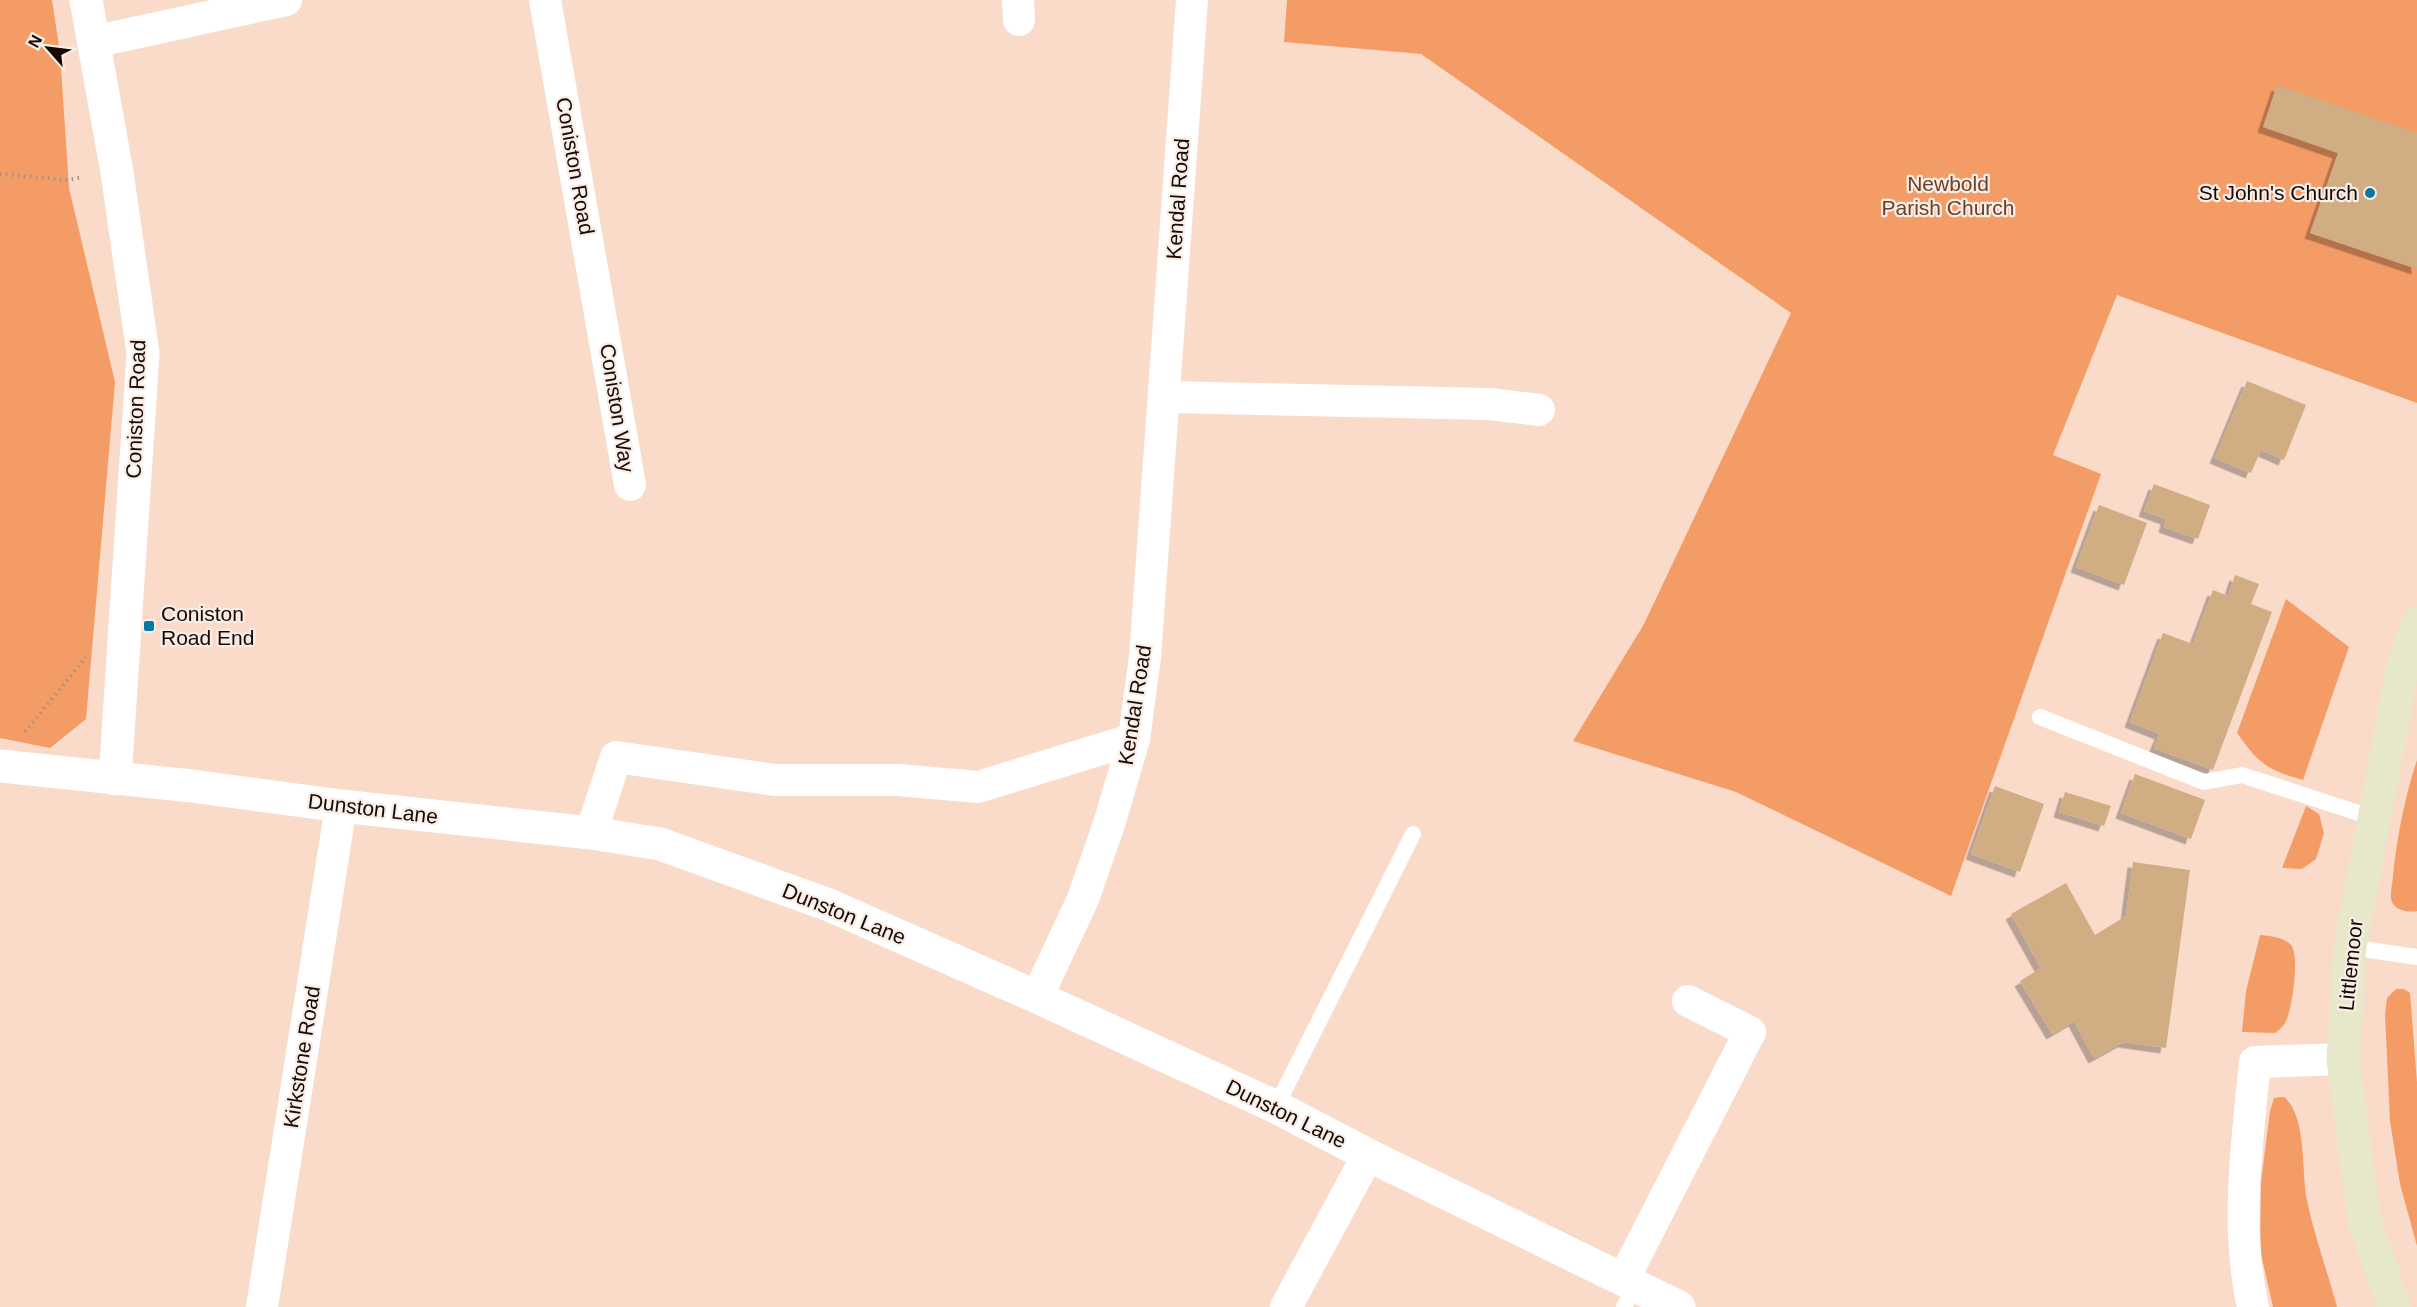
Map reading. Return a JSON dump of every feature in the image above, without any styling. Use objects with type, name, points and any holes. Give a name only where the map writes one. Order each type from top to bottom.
[{"type":"main road","name":"Littlemoor","points":[[2394,1307],[2364,1219],[2343,1059],[2350,947],[2402,670],[2417,623]]},
{"type":"street","name":"Coniston Road","points":[[86,0],[117,172],[142,353],[115,779]]},
{"type":"street","points":[[93,42],[286,0]]},
{"type":"street","name":"Coniston Road","points":[[545,0],[604,331]]},
{"type":"street","name":"Kendal Road","points":[[1037,997],[1083,899],[1110,821],[1134,739],[1145,657],[1192,0]]},
{"type":"street","name":"Coniston Way","points":[[604,331],[630,485]]},
{"type":"street","points":[[1164,397],[1490,404],[1539,410]]},
{"type":"street","points":[[591,833],[616,757],[775,780],[898,780],[978,787],[1134,739]]},
{"type":"street","name":"Dunston Lane","points":[[0,766],[192,786],[341,807],[591,833],[660,844],[829,905],[1037,997],[1276,1107],[1628,1291],[1679,1307]]},
{"type":"street","name":"Kirkstone Road","points":[[262,1307],[341,807]]},
{"type":"street","points":[[1628,1291],[1750,1032],[1688,1001]]},
{"type":"street","points":[[2253,1307],[2246,1274],[2244,1176],[2255,1062],[2343,1059]]},
{"type":"street","points":[[1286,1307],[1368,1155]]},
{"type":"lane","points":[[2040,717],[2204,782],[2242,775],[2374,818]]},
{"type":"lane","points":[[1276,1107],[1413,834]]},
{"type":"lane","points":[[2350,947],[2417,957]]},
{"type":"path","points":[[0,174],[68,180],[117,172]]},
{"type":"path","points":[[22,736],[88,654]]},
{"type":"green space","points":[[0,0],[52,0],[60,53],[69,188],[115,382],[86,719],[50,748],[0,738]]},
{"type":"green space","name":"Newbold Parish Church","points":[[1287,0],[2417,0],[2417,403],[2117,295],[2053,455],[2101,474],[1951,896],[1736,792],[1573,741],[1644,624],[1791,313],[1421,54],[1284,42]]},
{"type":"green space","points":[[2286,599],[2349,647],[2303,780],[2280,773],[2264,764],[2251,752],[2237,733]]},
{"type":"green space","points":[[2417,760],[2417,911],[2409,912],[2394,905],[2391,892],[2402,817]]},
{"type":"green space","points":[[2306,806],[2319,814],[2324,833],[2316,859],[2302,869],[2282,868]]},
{"type":"green space","points":[[2260,935],[2285,940],[2294,951],[2294,981],[2289,1013],[2285,1024],[2275,1033],[2242,1032],[2246,991]]},
{"type":"green space","points":[[2396,989],[2404,989],[2410,993],[2417,1082],[2417,1246],[2400,1184],[2390,1121],[2385,1014],[2387,998]]},
{"type":"green space","points":[[2284,1097],[2291,1105],[2300,1129],[2306,1195],[2337,1307],[2273,1307],[2260,1250],[2261,1182],[2270,1111],[2274,1098]]},
{"type":"building","name":"St John's Church","points":[[2277,85],[2417,133],[2417,269],[2310,233],[2338,153],[2263,127]]},
{"type":"building","points":[[2247,381],[2306,405],[2284,460],[2261,450],[2251,473],[2215,458]]},
{"type":"building","points":[[2154,484],[2210,505],[2198,539],[2164,527],[2166,519],[2144,511]]},
{"type":"building","points":[[2099,505],[2147,523],[2124,585],[2076,567]]},
{"type":"building","points":[[2235,575],[2259,584],[2251,604],[2272,612],[2213,770],[2154,748],[2160,734],[2130,722],[2163,633],[2193,644],[2213,590],[2228,596]]},
{"type":"building","points":[[2135,774],[2205,800],[2191,839],[2121,813]]},
{"type":"building","points":[[1995,786],[2044,804],[2020,872],[1971,854]]},
{"type":"building","points":[[2065,792],[2111,806],[2104,826],[2059,812]]},
{"type":"building","points":[[2133,862],[2190,870],[2166,1048],[2123,1042],[2094,1058],[2074,1021],[2052,1034],[2020,981],[2041,968],[2011,914],[2066,883],[2095,935],[2126,916]]},
{"type":"place","name":"St John's Church","points":[[2370,193]]},
{"type":"place","name":"Coniston Road End","points":[[149,626]]}]
